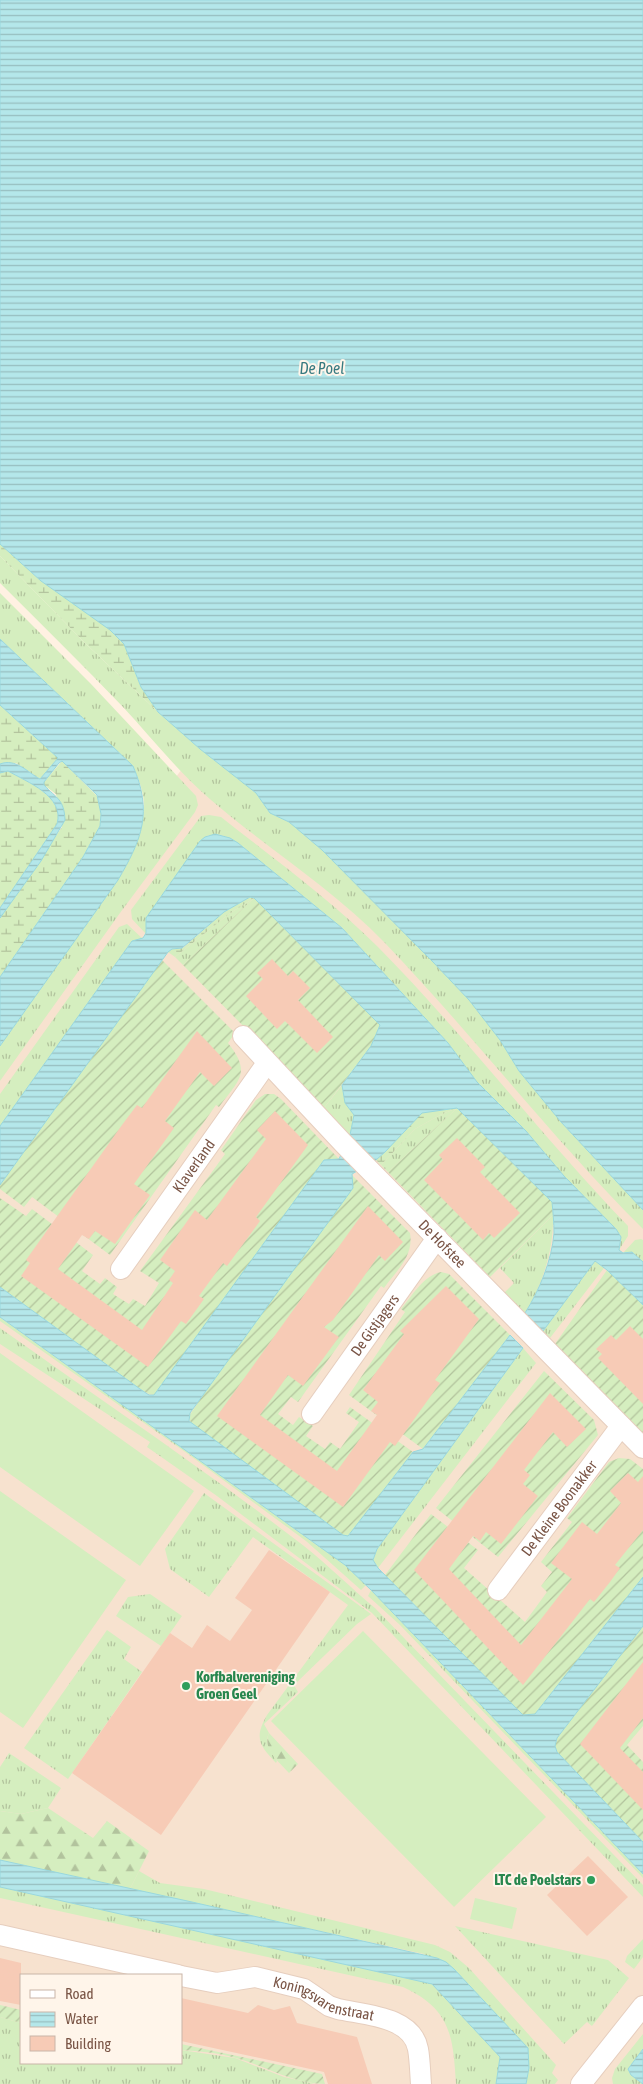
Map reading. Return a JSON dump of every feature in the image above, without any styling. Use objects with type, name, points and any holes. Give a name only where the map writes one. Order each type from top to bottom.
[{"type":"street","name":"De Hofstee","points":[[243,1036],[374,1175],[643,1448]]},
{"type":"street","name":"Klaverland","points":[[121,1269],[267,1063]]},
{"type":"street","name":"De Gistjagers","points":[[312,1414],[437,1238]]},
{"type":"street","name":"De Kleine Boonakker","points":[[498,1590],[621,1426]]},
{"type":"street","name":"Koningsvarenstraat","points":[[0,1935],[171,1974]]},
{"type":"street","name":"Koningsvarenstraat","points":[[182,1976],[217,1983],[255,1977],[298,1987],[338,2009],[398,2024],[410,2032],[418,2048],[421,2084]]},
{"type":"street","points":[[581,2084],[643,2006]]},
{"type":"shaded area","points":[[211,732],[643,1087],[643,2084],[0,2084],[0,1002]]},
{"type":"green space","points":[[0,544],[41,581],[86,611],[124,644],[141,687],[158,712],[85,643],[0,556]]},
{"type":"green space","points":[[0,556],[85,643],[158,712],[200,749],[256,793],[270,813],[289,822],[322,850],[433,962],[469,1000],[500,1040],[519,1071],[561,1122],[643,1210],[643,1229],[577,1159],[385,943],[344,905],[199,790],[108,691],[0,583]]},
{"type":"green space","points":[[0,593],[91,684],[196,796],[198,805],[195,812],[0,1081],[0,1046],[118,880],[139,836],[144,802],[141,786],[133,766],[0,639]]},
{"type":"green space","points":[[0,705],[58,758],[40,779],[16,763],[0,764]]},
{"type":"green space","points":[[62,761],[97,796],[101,814],[100,826],[83,857],[0,977],[0,918],[62,827],[56,794],[44,785],[44,782]]},
{"type":"green space","points":[[8,771],[43,791],[55,805],[58,814],[57,824],[0,908],[0,773]]},
{"type":"green space","points":[[201,816],[221,817],[321,896],[378,947],[442,1015],[565,1157],[628,1226],[628,1236],[619,1250],[621,1237],[616,1229],[564,1176],[526,1131],[477,1082],[448,1043],[342,928],[238,843],[218,835],[205,837],[146,934],[132,919],[131,910]]},
{"type":"green space","points":[[250,897],[254,898],[229,914],[175,957],[168,952],[172,949],[183,948],[224,912]]},
{"type":"green space","points":[[254,898],[183,965],[175,957],[229,914]]},
{"type":"green space","points":[[254,898],[380,1025],[371,1046],[324,1108],[183,965]]},
{"type":"green space","points":[[127,924],[143,939],[132,941],[0,1126],[0,1094],[119,927]]},
{"type":"green space","points":[[162,960],[235,1033],[228,1043],[240,1062],[240,1076],[219,1107],[216,1105],[110,1255],[32,1197],[24,1207],[0,1189],[0,1185]]},
{"type":"green space","points":[[342,1085],[345,1103],[354,1115],[350,1135],[324,1108]]},
{"type":"green space","points":[[265,1094],[274,1094],[281,1099],[339,1159],[324,1160],[157,1393],[154,1395],[149,1394],[140,1389],[0,1287],[0,1198],[26,1216],[32,1209],[93,1255],[82,1271],[100,1284],[105,1278],[117,1287],[113,1294],[129,1304],[133,1299],[145,1306],[159,1283],[140,1271],[225,1154],[221,1150],[256,1100]]},
{"type":"green space","points":[[457,1108],[388,1172],[381,1165],[415,1129]]},
{"type":"green space","points":[[457,1108],[415,1129],[381,1165],[376,1160],[421,1113]]},
{"type":"green space","points":[[457,1108],[552,1202],[553,1215],[490,1277],[388,1172]]},
{"type":"green space","points":[[351,1174],[410,1233],[411,1241],[407,1256],[384,1288],[381,1286],[298,1402],[291,1397],[278,1414],[293,1425],[299,1417],[313,1426],[306,1436],[325,1449],[330,1442],[340,1449],[359,1422],[346,1413],[350,1407],[413,1452],[348,1536],[343,1535],[191,1424],[189,1416]]},
{"type":"green space","points":[[553,1215],[552,1241],[546,1266],[537,1290],[525,1313],[504,1293],[514,1283],[500,1268]]},
{"type":"green space","points":[[635,1240],[643,1240],[643,1262],[632,1252],[623,1253]]},
{"type":"green space","points":[[595,1261],[604,1268],[550,1338],[543,1331]]},
{"type":"green space","points":[[607,1270],[643,1305],[643,1435],[555,1344]]},
{"type":"green space","points":[[441,1272],[449,1274],[510,1335],[423,1449],[349,1395],[405,1312],[401,1309],[429,1277]]},
{"type":"green space","points":[[0,1317],[345,1565],[366,1585],[361,1590],[306,1541],[188,1454],[0,1321]]},
{"type":"green space","points":[[0,1328],[229,1490],[304,1546],[331,1569],[375,1608],[643,1885],[643,1897],[372,1613],[217,1496],[147,1447],[150,1442],[0,1344]]},
{"type":"green space","points":[[523,1348],[536,1363],[378,1568],[373,1560],[377,1549]]},
{"type":"green space","points":[[0,1353],[194,1491],[140,1566],[0,1467]]},
{"type":"green space","points":[[544,1371],[594,1420],[598,1435],[498,1557],[436,1508]]},
{"type":"green space","points":[[619,1458],[630,1459],[643,1469],[643,1577],[535,1714],[523,1715],[385,1575],[431,1514],[478,1550],[464,1568],[525,1622],[547,1592],[541,1586],[552,1572],[541,1562],[572,1522],[567,1518],[609,1462]]},
{"type":"green space","points":[[0,1491],[126,1580],[23,1728],[0,1712]]},
{"type":"green space","points":[[204,1493],[371,1614],[357,1624],[294,1685],[298,1692],[264,1724],[269,1733],[267,1741],[277,1761],[276,1763],[260,1741],[263,1723],[348,1605],[253,1537],[209,1597],[170,1569],[165,1549]]},
{"type":"green space","points":[[371,1590],[643,1874],[643,1878],[400,1625],[368,1596]]},
{"type":"green space","points":[[150,1594],[182,1616],[161,1646],[116,1616],[128,1597]]},
{"type":"green space","points":[[643,1626],[643,1726],[627,1745],[643,1762],[643,1842],[557,1752],[555,1746],[557,1738]]},
{"type":"green space","points":[[107,1630],[131,1647],[124,1659],[142,1672],[68,1779],[24,1748]]},
{"type":"green space","points":[[363,1631],[546,1817],[454,1907],[271,1721]]},
{"type":"green space","points":[[269,1733],[298,1764],[289,1773],[276,1760],[270,1750],[267,1739]]},
{"type":"green space","points":[[9,1753],[61,1788],[48,1808],[21,1814],[0,1811],[0,1767]]},
{"type":"green space","points":[[48,1808],[93,1838],[107,1821],[149,1851],[130,1889],[0,1860],[0,1811],[21,1814]]},
{"type":"green space","points":[[139,1871],[160,1883],[204,1889],[435,1945],[450,1952],[469,1968],[556,2065],[552,2073],[558,2080],[555,2084],[526,2084],[529,2068],[424,1954],[130,1889]]},
{"type":"green space","points":[[0,1887],[432,1984],[500,2057],[496,2084],[456,2084],[451,2038],[440,2015],[431,2005],[403,1987],[0,1898]]},
{"type":"green space","points":[[475,1898],[517,1908],[512,1929],[470,1919]]},
{"type":"green space","points":[[455,1926],[608,1960],[629,1978],[592,2026],[587,2022],[564,2044]]},
{"type":"green space","points":[[643,1939],[643,1957],[634,1969],[625,1962],[627,1956]]},
{"type":"green space","points":[[0,2005],[20,2010],[20,2023],[0,2017]]},
{"type":"green space","points":[[0,2017],[20,2023],[20,2064],[182,2064],[182,2050],[235,2058],[284,2077],[315,2084],[0,2084]]},
{"type":"green space","points":[[643,2034],[643,2049],[628,2069],[631,2075],[643,2084],[613,2084],[612,2078],[615,2069]]},
{"type":"green space","points":[[182,2044],[322,2074],[325,2084],[291,2078],[247,2061],[209,2052],[182,2050]]},
{"type":"water","name":"De Poel","points":[[0,0],[643,0],[643,1210],[561,1122],[519,1071],[500,1040],[469,1000],[433,962],[322,850],[289,822],[270,813],[256,793],[200,749],[158,712],[141,687],[124,644],[110,630],[41,581],[0,544]]},
{"type":"water","points":[[0,639],[133,766],[139,782],[143,811],[139,838],[118,880],[0,1046],[0,977],[83,857],[100,826],[101,814],[97,795],[62,761],[59,763],[44,782],[44,785],[61,803],[65,820],[41,861],[0,918],[0,908],[57,824],[58,814],[55,805],[43,791],[8,771],[0,773],[0,764],[16,764],[40,779],[58,758],[0,705]]},
{"type":"water","points":[[215,834],[230,838],[238,843],[342,928],[448,1043],[477,1082],[526,1131],[564,1176],[616,1229],[621,1237],[619,1250],[623,1253],[632,1252],[643,1262],[643,1305],[595,1261],[543,1331],[525,1313],[540,1285],[551,1254],[554,1233],[552,1202],[457,1108],[422,1113],[376,1160],[352,1174],[353,1188],[190,1413],[189,1421],[343,1535],[348,1536],[413,1452],[423,1449],[510,1335],[523,1348],[377,1549],[373,1560],[378,1568],[523,1715],[535,1714],[643,1577],[643,1626],[557,1738],[555,1746],[557,1752],[643,1842],[643,1874],[345,1565],[0,1317],[0,1287],[140,1389],[149,1395],[154,1395],[324,1160],[339,1159],[350,1135],[354,1115],[345,1103],[342,1085],[371,1046],[380,1025],[254,898],[250,897],[224,912],[182,948],[172,949],[168,952],[0,1185],[0,1126],[132,941],[143,938],[146,933],[146,918],[200,841],[205,837]]},
{"type":"water","points":[[0,1860],[437,1958],[446,1962],[454,1969],[528,2048],[529,2068],[526,2084],[496,2084],[500,2057],[432,1984],[0,1887]]},
{"type":"water","points":[[643,2049],[643,2084],[631,2075],[628,2069]]},
{"type":"building","points":[[272,959],[288,976],[293,971],[310,988],[298,1000],[333,1037],[317,1053],[285,1021],[277,1029],[246,996],[263,979],[257,973]]},
{"type":"building","points":[[197,1031],[232,1068],[214,1086],[200,1072],[165,1121],[174,1128],[134,1184],[150,1195],[115,1244],[95,1231],[89,1239],[82,1235],[58,1269],[142,1330],[173,1283],[169,1280],[175,1271],[160,1260],[195,1210],[207,1220],[266,1139],[257,1130],[275,1111],[308,1145],[256,1217],[260,1221],[227,1266],[223,1263],[199,1296],[204,1299],[186,1324],[181,1321],[148,1367],[21,1276],[30,1263],[26,1260],[122,1125],[137,1105],[142,1108]]},
{"type":"building","points":[[457,1138],[485,1167],[480,1172],[520,1213],[494,1238],[489,1233],[483,1240],[424,1180],[443,1160],[439,1155]]},
{"type":"building","points":[[368,1206],[403,1242],[385,1261],[379,1255],[333,1320],[324,1327],[339,1337],[303,1386],[288,1375],[260,1415],[337,1471],[377,1415],[371,1411],[378,1402],[363,1390],[404,1334],[400,1331],[446,1286],[479,1319],[435,1380],[440,1383],[395,1446],[390,1442],[343,1507],[217,1416]]},
{"type":"building","points":[[630,1326],[643,1339],[643,1404],[598,1358],[602,1354],[596,1349],[611,1335],[616,1340]]},
{"type":"building","points":[[550,1393],[586,1429],[567,1447],[553,1432],[524,1470],[530,1475],[523,1484],[538,1496],[501,1544],[486,1532],[480,1541],[473,1536],[449,1569],[521,1645],[572,1579],[551,1563],[582,1522],[597,1534],[621,1503],[610,1491],[628,1473],[638,1482],[643,1476],[643,1530],[615,1565],[620,1568],[610,1582],[594,1602],[590,1599],[523,1685],[414,1570]]},
{"type":"building","points":[[269,1550],[330,1592],[161,1835],[72,1773],[170,1633],[192,1648],[207,1625],[230,1641],[252,1610],[235,1598]]},
{"type":"building","points":[[643,1662],[643,1718],[620,1748],[643,1772],[643,1810],[580,1744]]},
{"type":"building","points":[[588,1856],[628,1897],[587,1936],[547,1895]]},
{"type":"building","points":[[0,1958],[21,1963],[20,2005],[0,2001]]},
{"type":"building","points":[[182,1998],[248,2013],[258,2005],[274,2010],[290,2006],[297,2023],[357,2037],[372,2084],[328,2084],[324,2072],[182,2041]]},
{"type":"place","name":"Korfbalvereniging Groen Geel","points":[[186,1686]]},
{"type":"place","name":"LTC de Poelstars","points":[[591,1880]]}]
